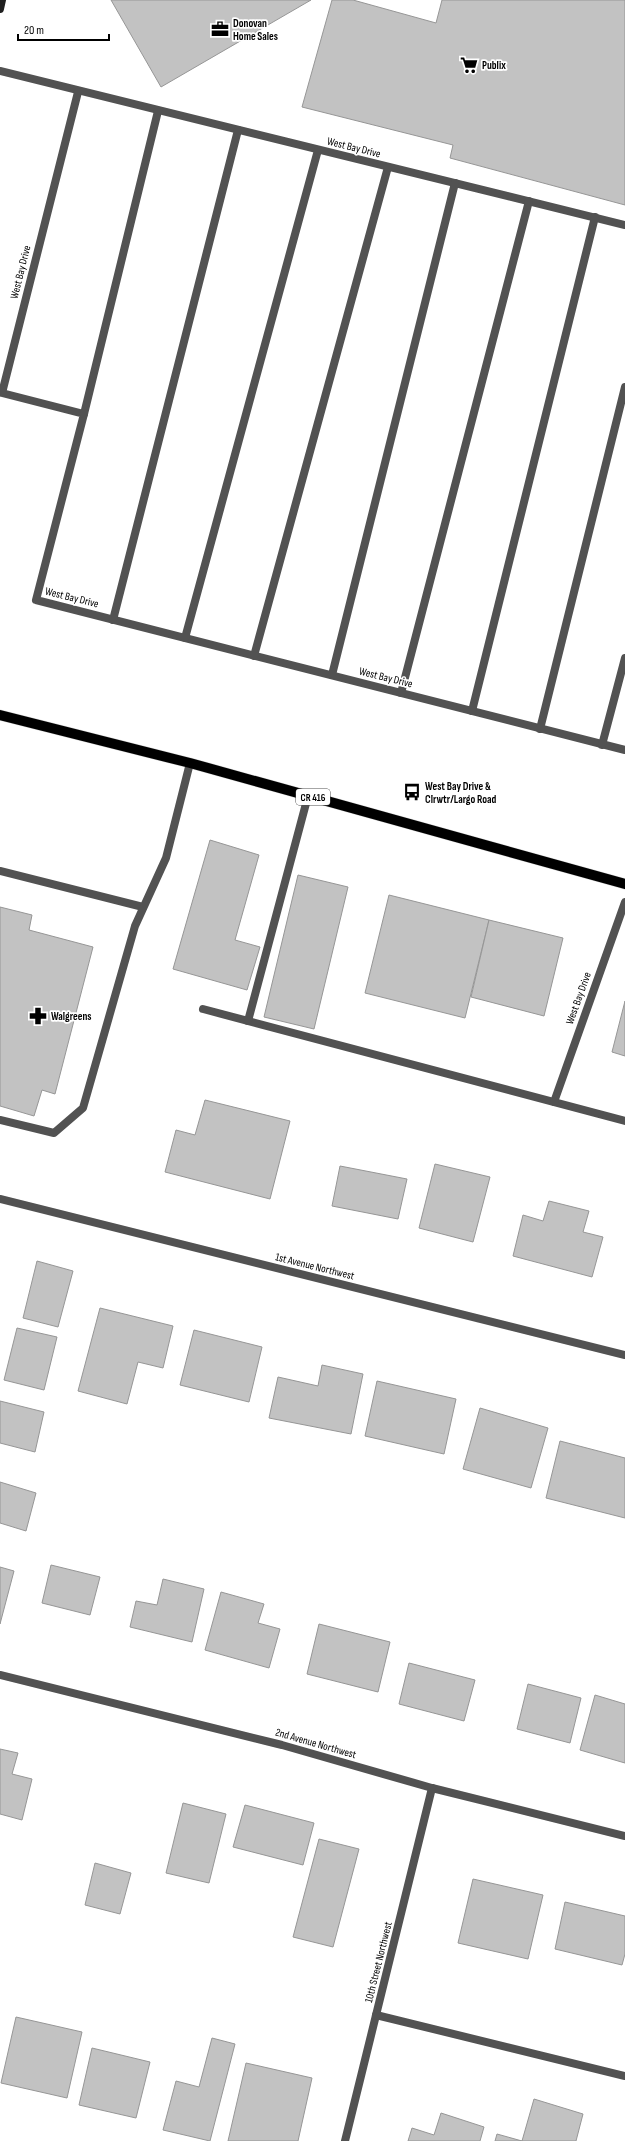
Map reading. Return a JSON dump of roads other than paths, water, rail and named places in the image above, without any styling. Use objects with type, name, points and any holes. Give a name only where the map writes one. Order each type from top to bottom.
[{"type":"main road","points":[[0,8],[2,0]]},
{"type":"main road","name":"CR 416","points":[[0,715],[190,762],[625,884]]},
{"type":"street","name":"West Bay Drive","points":[[0,71],[78,92],[625,225]]},
{"type":"street","name":"West Bay Drive","points":[[78,92],[2,394],[84,414],[36,600],[625,750]]},
{"type":"street","points":[[84,414],[158,111]]},
{"type":"street","points":[[113,620],[238,130]]},
{"type":"street","points":[[185,638],[318,150]]},
{"type":"street","points":[[254,656],[388,167]]},
{"type":"street","points":[[332,675],[455,183]]},
{"type":"street","points":[[401,693],[529,201]]},
{"type":"street","points":[[472,711],[595,218]]},
{"type":"street","points":[[540,729],[625,387]]},
{"type":"street","points":[[602,745],[625,658]]},
{"type":"street","points":[[0,1120],[54,1133],[83,1108],[135,926],[166,858],[190,762]]},
{"type":"street","points":[[248,1021],[308,796]]},
{"type":"street","points":[[0,871],[143,907]]},
{"type":"street","name":"West Bay Drive","points":[[554,1102],[625,902]]},
{"type":"street","points":[[203,1009],[625,1121]]},
{"type":"street","name":"1st Avenue Northwest","points":[[0,1199],[625,1355]]},
{"type":"street","name":"2nd Avenue Northwest","points":[[0,1675],[282,1745],[432,1788],[625,1836]]},
{"type":"street","name":"10th Street Northwest","points":[[345,2141],[432,1788]]},
{"type":"street","points":[[376,2015],[625,2076]]},
{"type":"place","name":"Donovan Home Sales","points":[[220,29]]},
{"type":"place","name":"Publix","points":[[469,65]]},
{"type":"place","name":"West Bay Drive & Clrwtr/Largo Road","points":[[412,792]]},
{"type":"place","name":"Walgreens","points":[[38,1016]]}]
